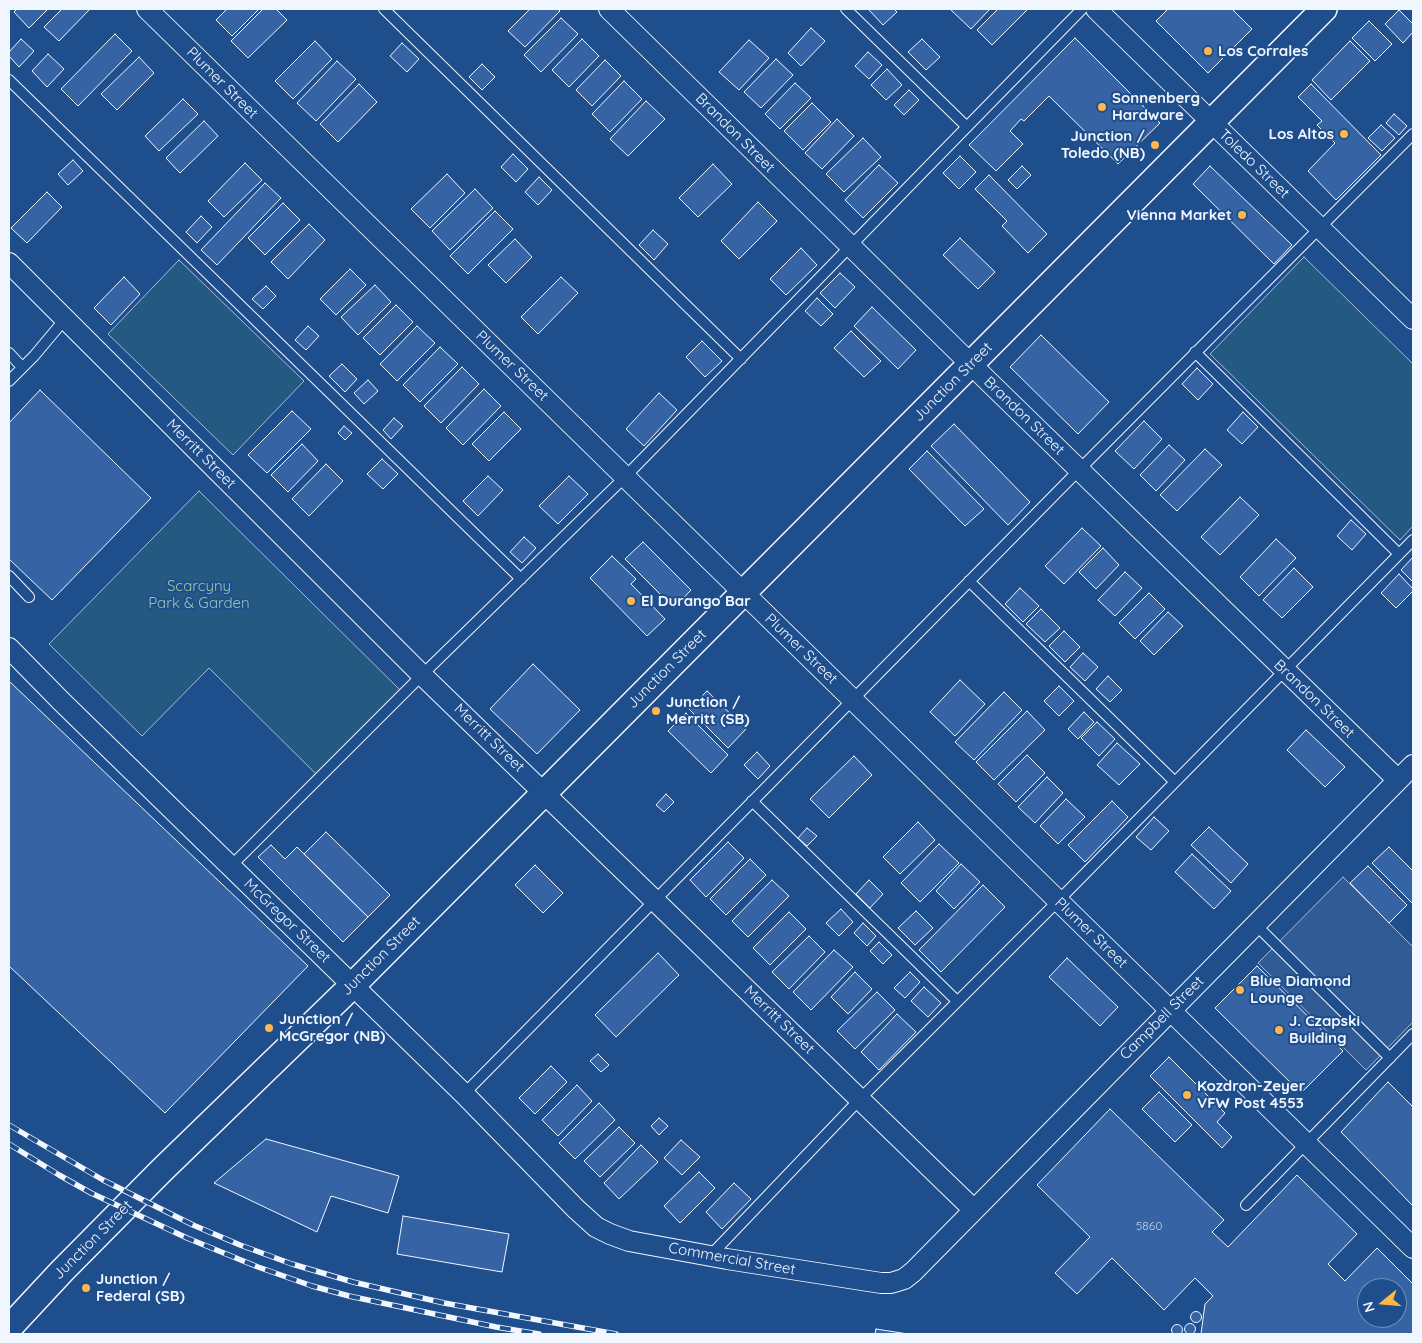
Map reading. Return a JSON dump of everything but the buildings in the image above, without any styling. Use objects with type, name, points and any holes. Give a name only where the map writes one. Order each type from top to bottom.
[{"type":"street","name":"Plumer Street","points":[[147,9],[1413,1248]]},
{"type":"street","name":"Brandon Street","points":[[609,9],[1398,780]]},
{"type":"street","name":"Toledo Street","points":[[1096,9],[1413,319]]},
{"type":"street","name":"Junction Street","points":[[9,1328],[62,1271],[353,985],[1324,9]]},
{"type":"street","name":"Merritt Street","points":[[9,263],[422,674],[973,1209]]},
{"type":"street","name":"McGregor Street","points":[[9,648],[464,1094],[564,1196]]},
{"type":"street","name":"Campbell Street","points":[[913,1272],[973,1209],[1413,765]]},
{"type":"street","name":"Commercial Street","points":[[564,1196],[596,1227],[629,1241],[881,1283],[891,1283],[904,1279],[913,1272]]},
{"type":"lane","points":[[384,9],[741,359]]},
{"type":"lane","points":[[846,9],[967,127]]},
{"type":"lane","points":[[230,866],[422,674],[625,477],[1082,9]]},
{"type":"lane","points":[[9,80],[521,578]]},
{"type":"lane","points":[[464,1094],[1195,352],[1413,134]]},
{"type":"lane","points":[[9,381],[65,318]]},
{"type":"lane","points":[[1195,352],[1399,554]]},
{"type":"lane","points":[[9,353],[22,367]]},
{"type":"lane","points":[[710,1256],[860,1099],[1058,901],[1284,669],[1413,540]]},
{"type":"lane","points":[[9,576],[29,597]]},
{"type":"lane","points":[[969,581],[1175,782]]},
{"type":"lane","points":[[752,801],[957,1001]]},
{"type":"lane","points":[[1255,924],[1390,1058]]},
{"type":"lane","points":[[1246,1206],[1413,1034]]},
{"type":"green space","points":[[1304,257],[1413,364],[1413,526],[1400,540],[1210,354]]},
{"type":"green space","points":[[179,260],[304,381],[233,455],[108,334]]},
{"type":"green space","name":"Scarcyny Park & Garden","points":[[199,491],[400,690],[317,775],[209,668],[142,736],[49,644]]},
{"type":"shaded area","points":[[1343,877],[1413,947],[1413,1022],[1366,1070],[1258,963]]},
{"type":"railway","points":[[9,1125],[103,1180],[193,1225],[292,1264],[353,1282],[444,1303],[616,1334]]},
{"type":"railway","points":[[9,1144],[91,1193],[187,1238],[258,1267],[312,1286],[349,1296],[496,1327],[539,1334]]},
{"type":"place","name":"Los Corrales","points":[[1208,51]]},
{"type":"place","name":"Sonnenberg Hardware","points":[[1102,107]]},
{"type":"place","name":"Los Altos","points":[[1344,134]]},
{"type":"place","name":"Junction / Toledo (NB)","points":[[1155,145]]},
{"type":"place","name":"Vienna Market","points":[[1242,215]]},
{"type":"place","name":"El Durango Bar","points":[[631,601]]},
{"type":"place","name":"Junction / Merritt (SB)","points":[[656,711]]},
{"type":"place","name":"Blue Diamond Lounge","points":[[1240,990]]},
{"type":"place","name":"Junction / McGregor (NB)","points":[[269,1028]]},
{"type":"place","name":"J. Czapski Building","points":[[1279,1030]]},
{"type":"place","name":"Kozdron-Zeyer VFW Post 4553","points":[[1187,1095]]},
{"type":"place","name":"Junction / Federal (SB)","points":[[86,1288]]}]
